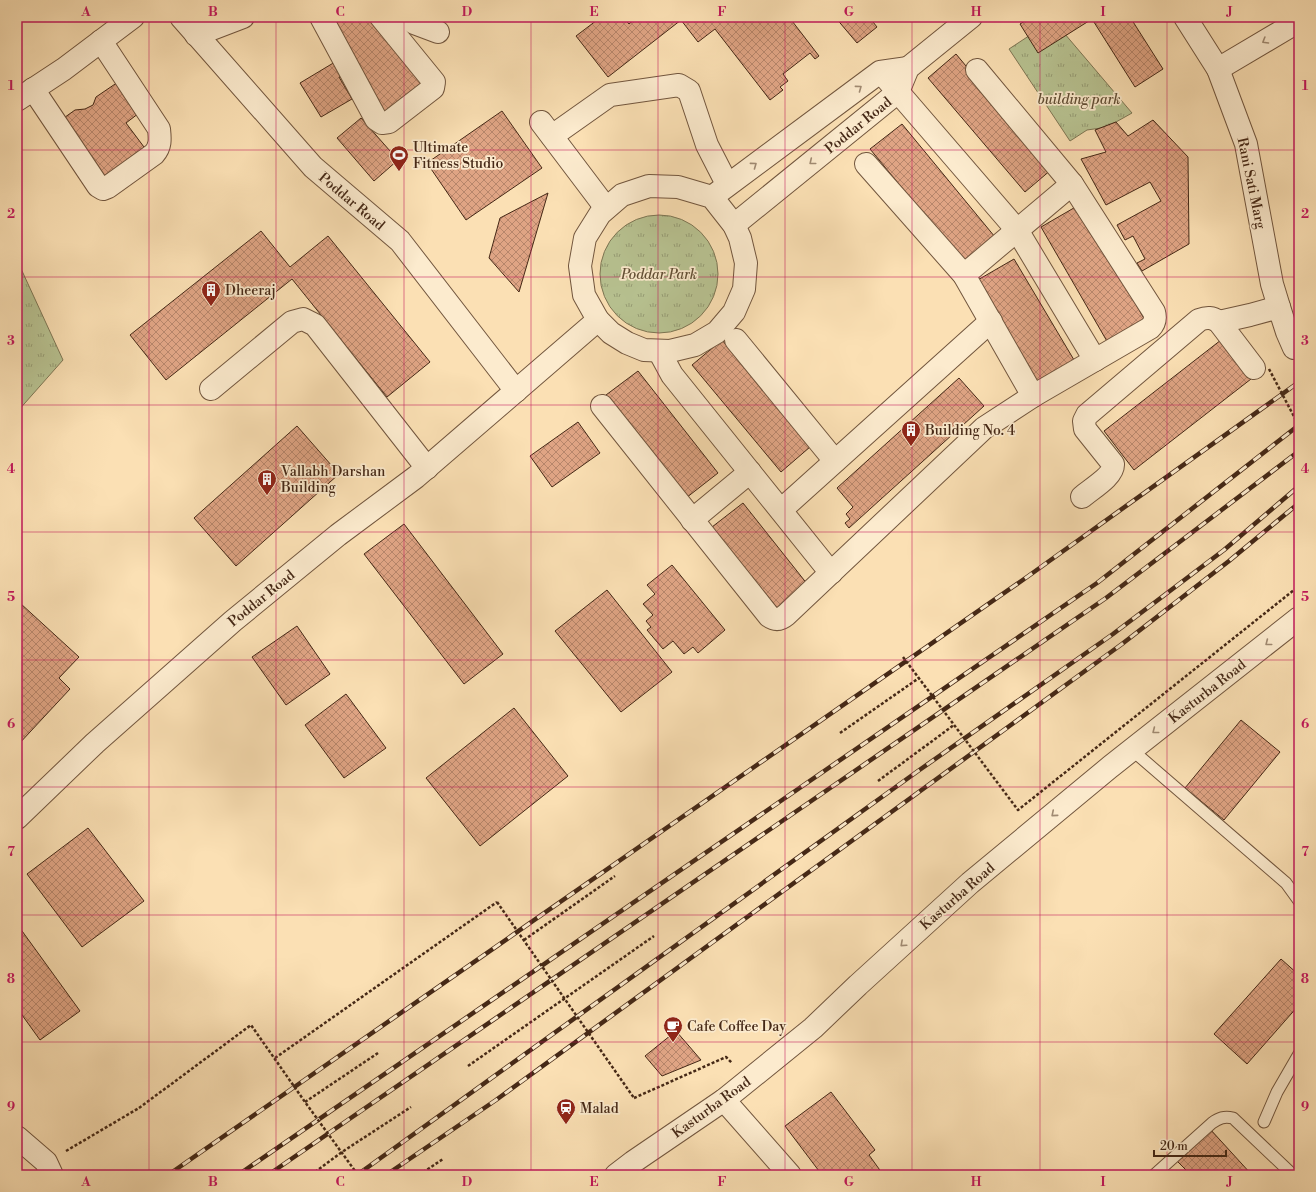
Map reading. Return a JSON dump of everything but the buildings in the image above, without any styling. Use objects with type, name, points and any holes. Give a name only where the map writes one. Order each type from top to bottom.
[{"type":"street","points":[[101,41],[159,129],[160,138],[159,148],[154,154],[103,189],[98,186],[25,95],[133,17]]},
{"type":"street","name":"Poddar Road","points":[[181,17],[313,167],[400,241],[516,391]]},
{"type":"street","points":[[196,35],[244,17]]},
{"type":"street","points":[[320,17],[376,119],[382,123],[389,122],[433,88],[434,82],[381,17]]},
{"type":"street","points":[[406,17],[414,23],[438,32]]},
{"type":"street","name":"Poddar Road","points":[[734,224],[898,92],[908,68],[971,17]]},
{"type":"street","name":"Rani Sati Marg","points":[[1185,17],[1218,69],[1246,144],[1272,284],[1287,332],[1294,348]]},
{"type":"street","points":[[1218,69],[1299,21]]},
{"type":"street","points":[[606,208],[546,129],[610,95],[679,86],[689,91],[707,145],[719,191],[740,238],[746,263],[744,289],[734,312],[717,332],[695,345],[670,351],[644,350],[626,343],[611,333],[598,320],[584,295],[580,266],[585,238],[600,214],[622,195],[649,186],[719,191],[880,72],[908,68]]},
{"type":"street","points":[[602,406],[769,616],[773,619],[780,620],[984,428],[1033,396],[1150,328],[1154,324],[1156,318],[1149,305],[1072,184],[977,70]]},
{"type":"street","points":[[880,72],[1017,230],[1095,360]]},
{"type":"street","points":[[866,164],[964,275],[1033,396]]},
{"type":"street","points":[[964,275],[1072,184]]},
{"type":"street","points":[[1219,322],[1279,307]]},
{"type":"street","points":[[1082,497],[1110,474],[1113,468],[1113,464],[1085,429],[1084,421],[1087,415],[1199,320],[1206,317],[1213,317],[1261,369]]},
{"type":"street","points":[[211,389],[292,322],[303,319],[316,325],[427,468]]},
{"type":"street","name":"Poddar Road","points":[[17,818],[95,743],[233,620],[338,535],[427,468],[598,320]]},
{"type":"street","points":[[781,510],[991,321]]},
{"type":"street","points":[[736,340],[835,461]]},
{"type":"street","points":[[659,351],[672,375],[831,573]]},
{"type":"street","points":[[692,520],[750,472]]},
{"type":"street","name":"Kasturba Road","points":[[616,1175],[724,1100],[813,1028],[864,979],[970,883],[1132,750],[1299,618]]},
{"type":"street","points":[[724,1100],[790,1175]]},
{"type":"street","points":[[17,1137],[49,1169]]},
{"type":"lane","points":[[1132,750],[1286,883],[1299,901]]},
{"type":"lane","points":[[1264,1122],[1277,1092],[1299,1054]]},
{"type":"lane","points":[[1154,1175],[1212,1123],[1220,1118],[1227,1117],[1233,1118],[1293,1175]]},
{"type":"path","points":[[1261,369],[1299,426]]},
{"type":"path","points":[[903,657],[1018,810],[1299,586]]},
{"type":"path","points":[[840,733],[919,678]]},
{"type":"path","points":[[878,781],[954,725]]},
{"type":"path","points":[[524,940],[615,876]]},
{"type":"path","points":[[274,1058],[497,902],[634,1098],[726,1057]]},
{"type":"path","points":[[468,1066],[566,999],[654,936]]},
{"type":"path","points":[[49,1169],[139,1108],[251,1024],[358,1175]]},
{"type":"path","points":[[305,1102],[378,1052]]},
{"type":"path","points":[[311,1175],[342,1152],[411,1107]]},
{"type":"path","points":[[418,1175],[443,1159]]},
{"type":"green space","name":"building park","points":[[1053,20],[1132,113],[1101,128],[1087,130],[1070,141],[1009,49]]},
{"type":"green space","name":"Poddar Park","points":[[659,215],[681,220],[692,225],[708,241],[713,252],[718,274],[713,296],[708,307],[692,323],[681,328],[659,333],[637,328],[626,323],[610,307],[605,296],[600,274],[605,252],[610,241],[626,225],[637,220]]},
{"type":"green space","points":[[17,260],[63,360],[17,412]]},
{"type":"railway","points":[[168,1175],[1027,577],[1299,382]]},
{"type":"railway","points":[[238,1175],[1097,583],[1299,425]]},
{"type":"railway","points":[[268,1175],[1106,598],[1299,451]]},
{"type":"railway","points":[[357,1175],[918,771],[1113,634],[1224,550],[1299,486]]},
{"type":"railway","points":[[386,1175],[496,1100],[1122,644],[1229,561],[1299,503]]},
{"type":"place","name":"Ultimate Fitness Studio","points":[[399,172]]},
{"type":"place","name":"Dheeraj","points":[[211,307]]},
{"type":"place","name":"Building No. 4","points":[[911,447]]},
{"type":"place","name":"Vallabh Darshan Building","points":[[267,496]]},
{"type":"place","name":"Cafe Coffee Day","points":[[673,1043]]},
{"type":"place","name":"Malad","points":[[566,1125]]}]
